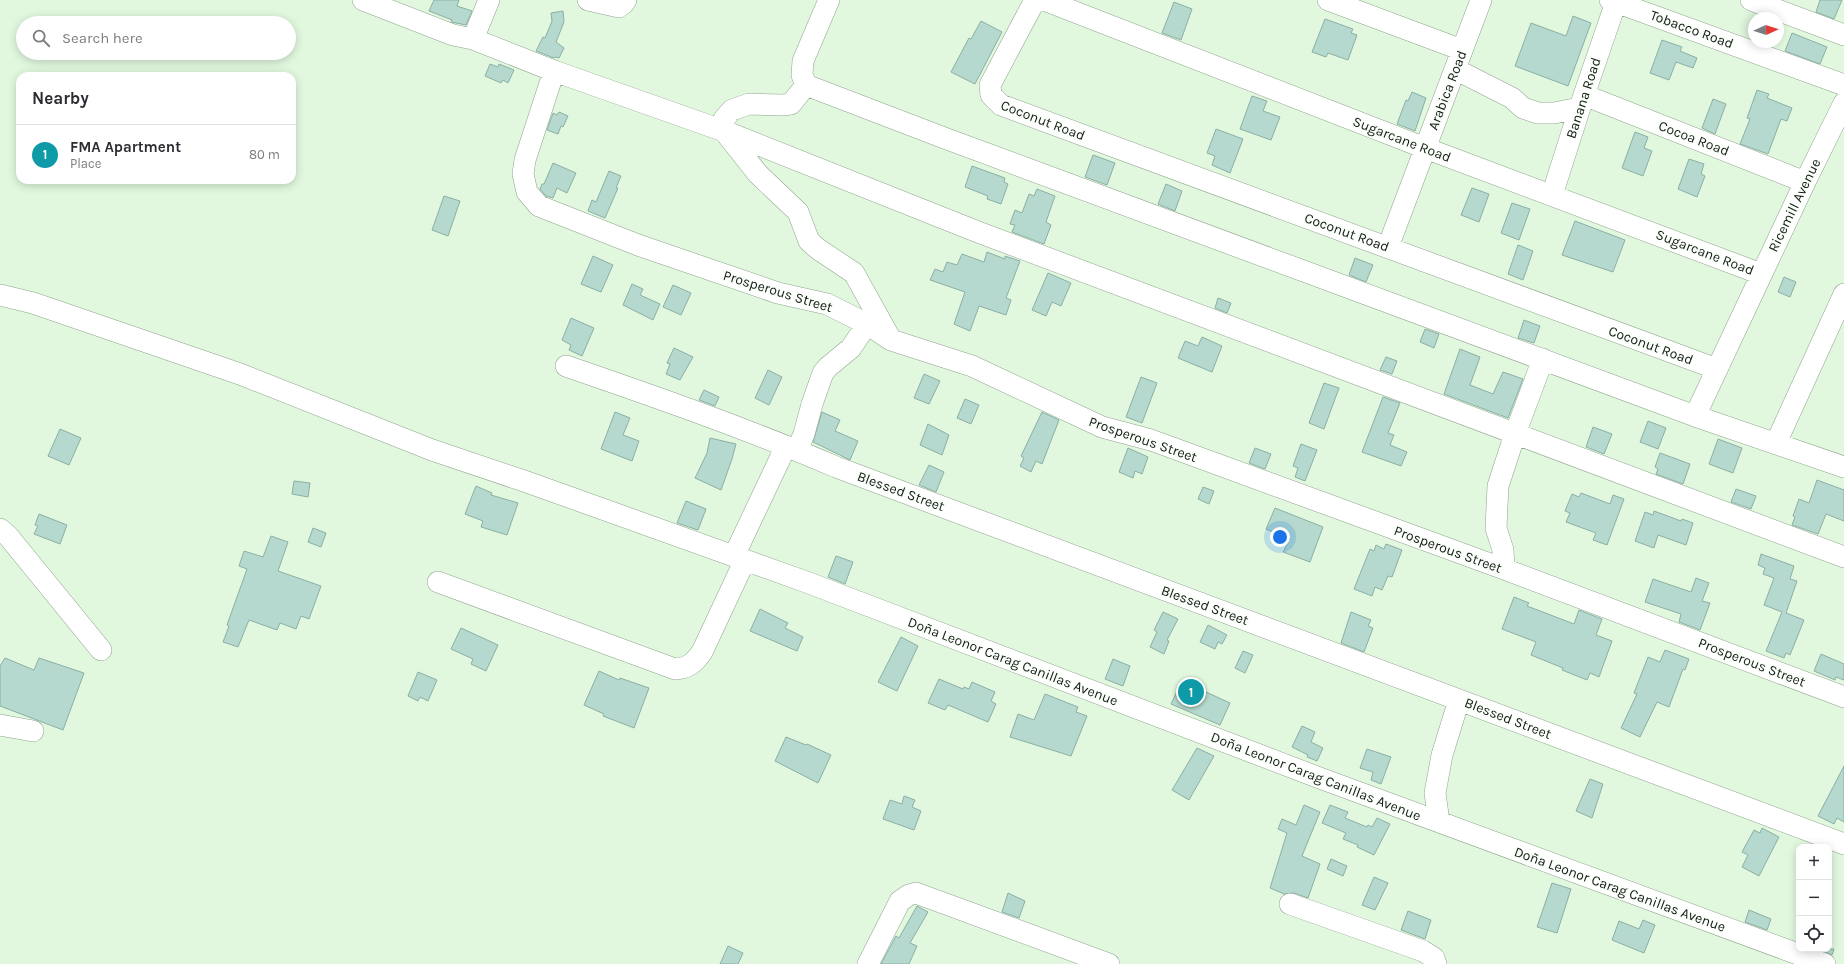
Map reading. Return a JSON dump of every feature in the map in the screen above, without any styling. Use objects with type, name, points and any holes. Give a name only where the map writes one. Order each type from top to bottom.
[{"type":"street","points":[[362,0],[453,35],[473,39],[554,71],[724,131],[978,232],[1844,558]]},
{"type":"street","points":[[473,39],[489,0]]},
{"type":"street","points":[[588,0],[619,7],[624,4],[626,0]]},
{"type":"street","points":[[830,0],[803,61],[802,75],[806,85],[1695,416],[1844,467]]},
{"type":"street","name":"Coconut Road","points":[[1035,0],[990,85],[993,99],[1009,109],[1717,369]]},
{"type":"street","name":"Sugarcane Road","points":[[1044,0],[1425,148],[1761,274]]},
{"type":"street","points":[[1328,0],[1462,50]]},
{"type":"street","name":"Arabica Road","points":[[1388,247],[1481,0]]},
{"type":"street","points":[[1751,0],[1844,35]]},
{"type":"street","name":"Tobacco Road","points":[[1613,1],[1843,91]]},
{"type":"street","name":"Banana Road","points":[[1552,195],[1613,1]]},
{"type":"street","points":[[1455,69],[1512,98],[1523,108],[1538,113],[1554,113],[1582,102]]},
{"type":"street","name":"Prosperous Street","points":[[554,71],[525,160],[523,174],[527,192],[539,206],[638,245],[771,290],[827,304],[867,324],[891,340],[972,366],[1102,427],[1151,440],[1504,569],[1844,697]]},
{"type":"street","points":[[806,85],[791,104],[749,104],[732,110],[724,119],[724,131],[758,174],[798,212],[809,241],[854,274],[891,340]]},
{"type":"street","name":"Ricemill Avenue","points":[[1695,416],[1805,182],[1843,91]]},
{"type":"street","name":"Cocoa Road","points":[[1582,102],[1805,182]]},
{"type":"street","points":[[1776,443],[1844,294]]},
{"type":"street","name":"Doña Leonor Carag Canillas Avenue","points":[[0,295],[32,303],[240,374],[432,450],[809,583],[1317,777],[1825,964]]},
{"type":"street","points":[[438,582],[675,669],[684,669],[694,663],[702,652],[739,558],[792,448],[804,434],[812,404],[823,373],[851,348],[867,324]]},
{"type":"street","points":[[1504,569],[1504,550],[1496,528],[1498,486],[1515,434],[1543,359]]},
{"type":"street","name":"Blessed Street","points":[[566,366],[647,394],[792,448],[843,470],[1844,844]]},
{"type":"street","points":[[0,529],[8,536],[101,650]]},
{"type":"street","points":[[1439,822],[1436,793],[1442,755],[1459,700]]},
{"type":"street","points":[[0,725],[33,731]]},
{"type":"street","points":[[868,964],[900,901],[909,895],[916,893],[1109,964]]},
{"type":"street","points":[[1290,904],[1423,951],[1434,958],[1436,964]]},
{"type":"building","points":[[434,0],[459,0],[457,6],[472,11],[466,25],[451,22],[452,20],[429,11]]},
{"type":"building","points":[[1820,0],[1842,0],[1834,19],[1816,12]]},
{"type":"building","points":[[1174,2],[1192,9],[1181,40],[1162,33]]},
{"type":"building","points":[[563,11],[564,22],[556,42],[564,48],[559,58],[554,58],[536,51],[543,37],[545,38],[552,21],[551,13]]},
{"type":"building","points":[[1573,16],[1591,23],[1568,86],[1515,66],[1531,23],[1566,36]]},
{"type":"building","points":[[1325,19],[1353,29],[1351,33],[1357,35],[1348,60],[1328,53],[1326,57],[1312,52]]},
{"type":"building","points":[[981,21],[1002,32],[975,84],[951,72],[969,38],[971,39]]},
{"type":"building","points":[[1792,33],[1827,47],[1820,64],[1785,51]]},
{"type":"building","points":[[1662,40],[1682,47],[1680,51],[1697,58],[1693,68],[1676,62],[1669,80],[1650,73]]},
{"type":"building","points":[[490,64],[498,67],[499,64],[514,70],[508,83],[503,80],[501,83],[485,76]]},
{"type":"building","points":[[1757,90],[1769,94],[1767,98],[1792,108],[1787,121],[1781,119],[1768,154],[1740,144],[1750,119],[1747,118]]},
{"type":"building","points":[[1412,92],[1426,98],[1415,131],[1397,124],[1406,100],[1408,101]]},
{"type":"building","points":[[1252,96],[1267,101],[1263,111],[1280,117],[1271,140],[1240,129]]},
{"type":"building","points":[[1713,99],[1726,104],[1715,134],[1702,128]]},
{"type":"building","points":[[559,112],[568,116],[563,127],[561,126],[558,134],[547,130],[553,113],[557,115]]},
{"type":"building","points":[[1216,129],[1243,139],[1230,173],[1212,165],[1215,156],[1207,153]]},
{"type":"building","points":[[1635,132],[1648,137],[1644,148],[1652,151],[1643,176],[1622,168]]},
{"type":"building","points":[[1093,155],[1115,163],[1107,185],[1085,177]]},
{"type":"building","points":[[1689,159],[1704,164],[1701,174],[1705,176],[1697,197],[1678,189]]},
{"type":"building","points":[[553,163],[576,173],[567,193],[557,188],[553,198],[546,196],[540,189],[542,184],[544,184]]},
{"type":"building","points":[[972,166],[1005,178],[1004,182],[1008,184],[1001,204],[987,199],[988,196],[965,187]]},
{"type":"building","points":[[609,171],[621,176],[616,188],[618,188],[605,218],[588,211],[592,200],[596,202]]},
{"type":"building","points":[[1166,184],[1182,191],[1175,211],[1158,204]]},
{"type":"building","points":[[1472,188],[1489,194],[1479,222],[1461,215]]},
{"type":"building","points":[[1037,189],[1055,196],[1046,222],[1051,225],[1044,244],[1012,232],[1015,225],[1010,224],[1015,210],[1022,213],[1029,194],[1034,196]]},
{"type":"building","points":[[444,196],[460,201],[448,236],[432,230]]},
{"type":"building","points":[[1512,203],[1530,209],[1519,240],[1501,233]]},
{"type":"building","points":[[1575,221],[1625,240],[1613,272],[1562,255]]},
{"type":"building","points":[[1518,245],[1533,251],[1523,280],[1508,274]]},
{"type":"building","points":[[987,252],[1005,259],[1005,256],[1020,261],[1006,298],[1011,300],[1006,315],[979,306],[970,331],[954,324],[965,292],[930,280],[935,269],[943,272],[947,262],[957,265],[962,254],[984,262]]},
{"type":"building","points":[[593,256],[613,265],[601,292],[581,284]]},
{"type":"building","points":[[1355,258],[1373,265],[1366,282],[1349,275]]},
{"type":"building","points":[[1048,273],[1071,283],[1061,306],[1052,302],[1046,316],[1032,310]]},
{"type":"building","points":[[1784,277],[1796,282],[1790,297],[1778,292]]},
{"type":"building","points":[[632,284],[643,289],[640,295],[660,304],[653,320],[623,305]]},
{"type":"building","points":[[673,285],[691,293],[681,315],[663,307]]},
{"type":"building","points":[[1218,298],[1231,303],[1227,313],[1215,308]]},
{"type":"building","points":[[571,318],[594,328],[582,356],[569,350],[571,345],[562,340]]},
{"type":"building","points":[[1524,320],[1540,326],[1534,343],[1518,338]]},
{"type":"building","points":[[1425,329],[1439,334],[1434,348],[1420,342]]},
{"type":"building","points":[[1202,337],[1222,346],[1212,372],[1178,358],[1185,341],[1198,346]]},
{"type":"building","points":[[674,348],[693,357],[680,380],[666,374],[670,364],[667,363]]},
{"type":"building","points":[[1460,349],[1480,357],[1470,385],[1493,394],[1503,372],[1523,379],[1508,418],[1444,394]]},
{"type":"building","points":[[1386,357],[1397,361],[1392,374],[1380,370]]},
{"type":"building","points":[[768,370],[782,377],[769,405],[755,398]]},
{"type":"building","points":[[924,374],[940,381],[929,404],[914,398]]},
{"type":"building","points":[[1141,377],[1157,383],[1142,423],[1126,417]]},
{"type":"building","points":[[1324,383],[1339,388],[1324,429],[1309,423]]},
{"type":"building","points":[[704,390],[719,397],[715,406],[699,400]]},
{"type":"building","points":[[1383,397],[1400,403],[1388,433],[1394,435],[1390,445],[1407,452],[1401,466],[1362,452]]},
{"type":"building","points":[[965,399],[979,405],[971,424],[957,418]]},
{"type":"building","points":[[615,412],[630,418],[623,435],[639,441],[632,461],[601,449]]},
{"type":"building","points":[[822,412],[840,420],[835,431],[858,441],[850,460],[813,442]]},
{"type":"building","points":[[1042,412],[1059,420],[1042,464],[1036,461],[1031,472],[1020,466],[1024,458],[1021,456]]},
{"type":"building","points":[[1648,421],[1666,428],[1658,449],[1640,442]]},
{"type":"building","points":[[928,424],[949,435],[942,455],[920,445]]},
{"type":"building","points":[[1593,427],[1612,434],[1604,454],[1586,447]]},
{"type":"building","points":[[60,429],[81,438],[69,465],[48,456]]},
{"type":"building","points":[[710,438],[736,444],[721,490],[695,478],[707,453]]},
{"type":"building","points":[[1718,439],[1742,448],[1733,473],[1709,464]]},
{"type":"building","points":[[1301,444],[1317,450],[1305,481],[1295,477],[1298,468],[1293,466]]},
{"type":"building","points":[[1128,448],[1148,457],[1142,474],[1135,471],[1133,478],[1119,472]]},
{"type":"building","points":[[1255,448],[1271,454],[1265,469],[1249,463]]},
{"type":"building","points":[[1660,453],[1690,464],[1683,484],[1656,474],[1658,469],[1655,467]]},
{"type":"building","points":[[929,465],[944,472],[936,492],[919,485]]},
{"type":"building","points":[[1817,480],[1844,490],[1844,521],[1826,514],[1818,534],[1792,525],[1795,517],[1793,516],[1799,499],[1809,503]]},
{"type":"building","points":[[294,481],[310,483],[308,497],[292,494]]},
{"type":"building","points":[[476,486],[492,493],[491,495],[518,503],[507,535],[481,527],[483,521],[465,514]]},
{"type":"building","points":[[1203,487],[1214,491],[1209,504],[1198,499]]},
{"type":"building","points":[[1736,489],[1756,496],[1751,509],[1731,502]]},
{"type":"building","points":[[1581,493],[1610,504],[1613,495],[1624,499],[1607,545],[1593,540],[1596,533],[1566,522],[1570,513],[1565,511],[1572,494],[1579,497]]},
{"type":"building","points":[[686,501],[706,509],[698,530],[677,523]]},
{"type":"building","points":[[1275,508],[1323,527],[1310,562],[1283,552],[1290,539],[1266,529]]},
{"type":"building","points":[[1654,511],[1681,521],[1682,519],[1693,523],[1686,545],[1658,535],[1654,548],[1635,541],[1645,512],[1653,515]]},
{"type":"building","points":[[39,514],[67,525],[60,544],[34,534],[38,526],[35,525]]},
{"type":"building","points":[[313,528],[326,533],[321,547],[308,542]]},
{"type":"building","points":[[271,536],[288,542],[278,571],[321,586],[309,619],[301,616],[296,629],[280,623],[277,630],[249,620],[238,647],[223,642],[229,626],[227,625],[247,569],[239,566],[244,551],[263,557]]},
{"type":"building","points":[[1386,544],[1402,550],[1392,577],[1388,576],[1382,590],[1375,587],[1372,596],[1354,589],[1370,549],[1374,551],[1376,545],[1384,549]]},
{"type":"building","points":[[1761,554],[1794,566],[1790,579],[1797,581],[1786,613],[1804,620],[1790,655],[1786,653],[1784,658],[1766,651],[1782,612],[1764,605],[1774,578],[1763,574],[1765,568],[1758,565]]},
{"type":"building","points":[[836,556],[853,562],[845,584],[828,577]]},
{"type":"building","points":[[1696,578],[1709,583],[1702,601],[1710,603],[1700,630],[1679,622],[1681,614],[1645,602],[1653,579],[1691,592]]},
{"type":"building","points":[[1514,597],[1529,603],[1527,606],[1574,624],[1579,610],[1602,619],[1596,635],[1612,641],[1599,677],[1590,673],[1587,680],[1531,655],[1536,642],[1502,629]]},
{"type":"building","points":[[760,609],[788,623],[785,628],[803,637],[797,651],[750,631]]},
{"type":"building","points":[[1163,612],[1178,619],[1167,640],[1169,641],[1164,654],[1150,647],[1157,632],[1154,630]]},
{"type":"building","points":[[1351,612],[1371,620],[1368,626],[1373,628],[1364,652],[1341,643]]},
{"type":"building","points":[[1208,625],[1227,635],[1222,644],[1218,642],[1215,649],[1200,642]]},
{"type":"building","points":[[461,628],[498,645],[486,671],[471,664],[473,659],[451,649]]},
{"type":"building","points":[[901,637],[918,646],[897,691],[878,682]]},
{"type":"building","points":[[1665,650],[1689,659],[1685,670],[1683,669],[1669,707],[1657,702],[1640,737],[1621,728],[1637,694],[1634,693],[1648,657],[1660,662]]},
{"type":"building","points":[[1243,651],[1253,655],[1245,673],[1235,668]]},
{"type":"building","points":[[1821,654],[1844,664],[1844,680],[1836,677],[1835,680],[1814,671]]},
{"type":"building","points":[[5,658],[34,670],[39,658],[84,673],[63,730],[0,706],[0,666]]},
{"type":"building","points":[[1113,659],[1130,666],[1123,686],[1105,679]]},
{"type":"building","points":[[599,671],[619,680],[620,678],[649,688],[634,728],[603,716],[604,714],[584,705]]},
{"type":"building","points":[[418,672],[437,680],[428,701],[420,697],[418,701],[408,696]]},
{"type":"building","points":[[939,679],[963,689],[964,687],[969,689],[972,682],[995,692],[991,701],[996,704],[988,722],[948,705],[945,710],[928,703]]},
{"type":"building","points":[[1182,681],[1230,703],[1220,725],[1171,704]]},
{"type":"building","points":[[1045,694],[1078,707],[1076,712],[1087,716],[1071,756],[1010,737],[1018,714],[1034,720]]},
{"type":"building","points":[[1302,726],[1315,732],[1311,742],[1323,748],[1317,761],[1307,757],[1308,755],[1292,747]]},
{"type":"building","points":[[786,737],[806,745],[807,744],[831,755],[818,783],[775,761]]},
{"type":"building","points":[[1197,748],[1214,756],[1189,800],[1172,790]]},
{"type":"building","points":[[1367,749],[1391,757],[1381,784],[1371,780],[1373,772],[1360,768]]},
{"type":"building","points":[[1844,766],[1844,822],[1837,818],[1834,824],[1818,816]]},
{"type":"building","points":[[1590,779],[1603,784],[1592,818],[1576,811]]},
{"type":"building","points":[[904,796],[915,800],[912,807],[921,811],[914,830],[883,819],[890,800],[902,804]]},
{"type":"building","points":[[1304,805],[1320,812],[1302,856],[1320,864],[1308,898],[1294,893],[1284,894],[1270,888],[1287,833],[1278,829],[1282,819],[1296,825]]},
{"type":"building","points":[[1330,805],[1348,812],[1345,818],[1367,827],[1368,825],[1372,827],[1377,818],[1390,824],[1374,855],[1357,847],[1358,845],[1343,839],[1346,833],[1322,823]]},
{"type":"building","points":[[1762,828],[1779,837],[1759,876],[1742,867],[1748,855],[1742,852],[1754,830],[1760,833]]},
{"type":"building","points":[[1331,859],[1347,866],[1343,876],[1327,869]]},
{"type":"building","points":[[1374,877],[1388,883],[1375,910],[1362,905]]},
{"type":"building","points":[[1552,883],[1571,889],[1557,933],[1537,927]]},
{"type":"building","points":[[1008,893],[1025,901],[1019,918],[1002,912]]},
{"type":"building","points":[[917,906],[928,912],[910,943],[917,946],[909,964],[881,964],[896,936],[899,938]]},
{"type":"building","points":[[1749,910],[1771,919],[1767,930],[1745,922]]},
{"type":"building","points":[[1408,911],[1431,920],[1425,939],[1401,930]]},
{"type":"building","points":[[1643,920],[1655,925],[1644,953],[1612,940],[1619,921],[1639,929]]},
{"type":"building","points":[[728,946],[743,953],[738,964],[720,964]]},
{"type":"building","points":[[1832,949],[1834,949],[1832,955],[1826,952],[1832,952]]},
{"type":"place","name":"FMA Apartment","points":[[1191,692]]}]
